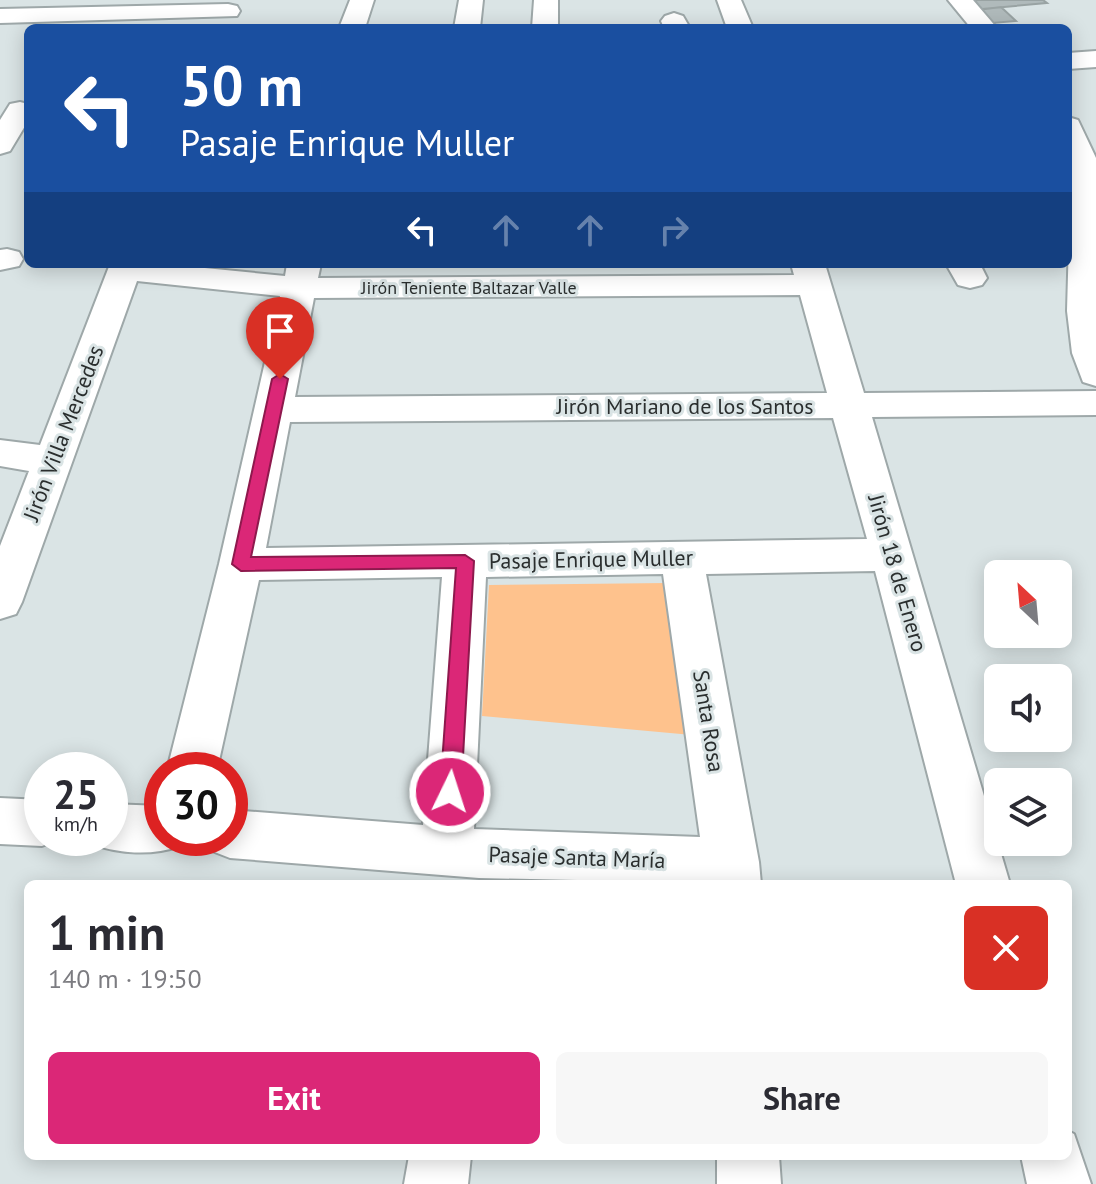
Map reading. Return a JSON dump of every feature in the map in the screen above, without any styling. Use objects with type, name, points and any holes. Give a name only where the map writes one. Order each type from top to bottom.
[{"type":"street","points":[[353,24],[362,0]]},
{"type":"street","points":[[468,24],[471,0]]},
{"type":"street","points":[[545,24],[546,0]]},
{"type":"street","points":[[729,0],[738,24]]},
{"type":"street","points":[[960,0],[981,24]]},
{"type":"street","points":[[0,16],[94,8],[227,13]]},
{"type":"street","points":[[1072,61],[1096,59]]},
{"type":"street","points":[[1072,70],[1096,68]]},
{"type":"street","points":[[0,145],[15,103]]},
{"type":"street","points":[[1072,126],[1096,124]]},
{"type":"street","points":[[1072,132],[1078,141],[1086,170],[1085,327],[1096,374]]},
{"type":"street","name":"Jirón Villa Mercedes","points":[[0,602],[126,268]]},
{"type":"street","name":"Jirón Teniente Baltazar Valle","points":[[146,268],[302,276],[811,274]]},
{"type":"street","name":"Jirón 18 de Enero","points":[[811,274],[893,555],[982,880]]},
{"type":"street","points":[[196,752],[241,564],[302,276]]},
{"type":"street","name":"Jirón Mariano de los Santos","points":[[274,410],[1096,403]]},
{"type":"street","points":[[0,453],[52,460]]},
{"type":"street","name":"Pasaje Enrique Muller","points":[[241,564],[893,555]]},
{"type":"street","name":"Santa Rosa","points":[[682,558],[733,873]]},
{"type":"street","points":[[465,561],[467,863]]},
{"type":"street","points":[[0,821],[24,822]]},
{"type":"street","name":"Pasaje Santa María","points":[[248,836],[467,863],[733,873]]},
{"type":"street","points":[[436,1184],[439,1160]]},
{"type":"street","points":[[748,1160],[749,1184]]},
{"type":"street","points":[[1053,1160],[1059,1184]]},
{"type":"shaded area","points":[[667,583],[692,735],[482,716],[489,585]]},
{"type":"building","points":[[1043,0],[1047,3],[982,9],[975,2]]},
{"type":"building","points":[[1001,7],[1016,21],[992,23],[977,10]]},
{"type":"route","points":[[280,379],[241,564],[465,561],[450,792]]}]
